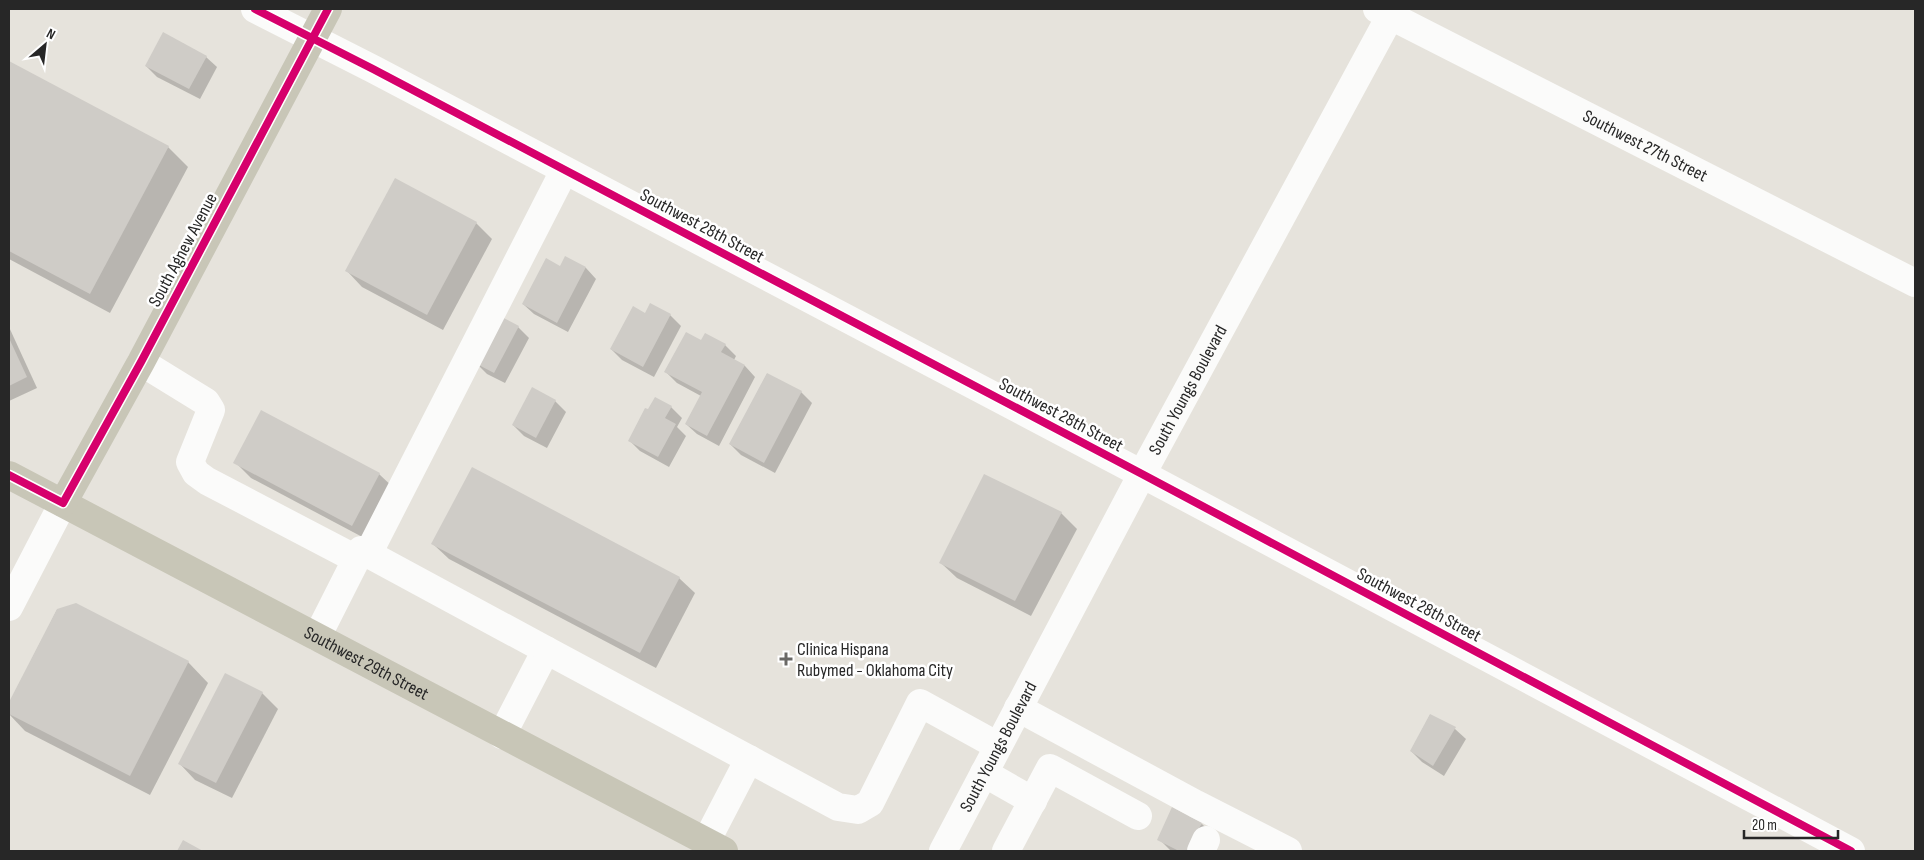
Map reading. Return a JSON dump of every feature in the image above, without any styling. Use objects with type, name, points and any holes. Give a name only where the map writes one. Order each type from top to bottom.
[{"type":"main road","name":"South Agnew Avenue","points":[[62,504],[141,362],[328,9]]},
{"type":"main road","name":"Southwest 29th Street","points":[[9,476],[715,847]]},
{"type":"street","name":"Southwest 28th Street","points":[[255,9],[1142,474],[1851,851]]},
{"type":"street","name":"Southwest 27th Street","points":[[1387,11],[1915,283]]},
{"type":"street","name":"South Youngs Boulevard","points":[[943,851],[1387,11]]},
{"type":"street","points":[[316,637],[362,557],[564,171]]},
{"type":"street","points":[[141,362],[206,402],[211,410],[190,462],[196,473],[207,481],[546,650],[838,807],[858,810],[870,803],[920,703],[998,746]]},
{"type":"street","name":"South Agnew Avenue","points":[[9,607],[62,504]]},
{"type":"street","points":[[502,735],[546,650]]},
{"type":"street","points":[[1018,708],[1196,804],[1288,851]]},
{"type":"street","points":[[715,847],[749,759]]},
{"type":"street","points":[[1006,851],[1050,768],[1138,816]]},
{"type":"street","points":[[984,773],[1033,800]]},
{"type":"building","points":[[163,32],[207,56],[189,89],[145,66]]},
{"type":"building","points":[[9,61],[169,146],[90,294],[9,251]]},
{"type":"building","points":[[395,178],[477,222],[427,315],[345,271]]},
{"type":"building","points":[[565,256],[586,267],[557,323],[522,304],[546,258],[560,266]]},
{"type":"building","points":[[650,303],[671,314],[643,367],[610,349],[633,306],[645,313]]},
{"type":"building","points":[[500,316],[519,326],[494,373],[475,363]]},
{"type":"building","points":[[686,332],[701,340],[705,333],[726,344],[721,352],[745,365],[707,436],[685,424],[702,392],[664,372]]},
{"type":"building","points":[[9,338],[27,377],[9,386]]},
{"type":"building","points":[[767,373],[802,391],[764,463],[729,444]]},
{"type":"building","points":[[532,387],[556,400],[536,438],[512,425]]},
{"type":"building","points":[[655,397],[672,406],[665,418],[676,424],[658,457],[628,441],[645,408],[648,409]]},
{"type":"building","points":[[261,410],[380,473],[352,526],[233,463]]},
{"type":"building","points":[[472,467],[680,577],[640,653],[431,544]]},
{"type":"building","points":[[984,474],[1062,512],[1015,601],[939,563]]},
{"type":"building","points":[[76,603],[189,661],[130,776],[9,714],[9,702],[57,609]]},
{"type":"building","points":[[225,673],[263,692],[216,783],[178,764]]},
{"type":"building","points":[[1430,714],[1456,727],[1433,766],[1410,751]]},
{"type":"building","points":[[1172,807],[1202,823],[1187,851],[1179,851],[1157,840]]},
{"type":"building","points":[[183,840],[203,851],[177,851]]},
{"type":"cycle path","points":[[255,9],[373,69],[1142,474],[1851,851]]},
{"type":"cycle path","points":[[9,475],[63,503],[141,362],[328,9]]},
{"type":"place","name":"Clinica Hispana Rubymed - Oklahoma City","points":[[786,659]]}]
